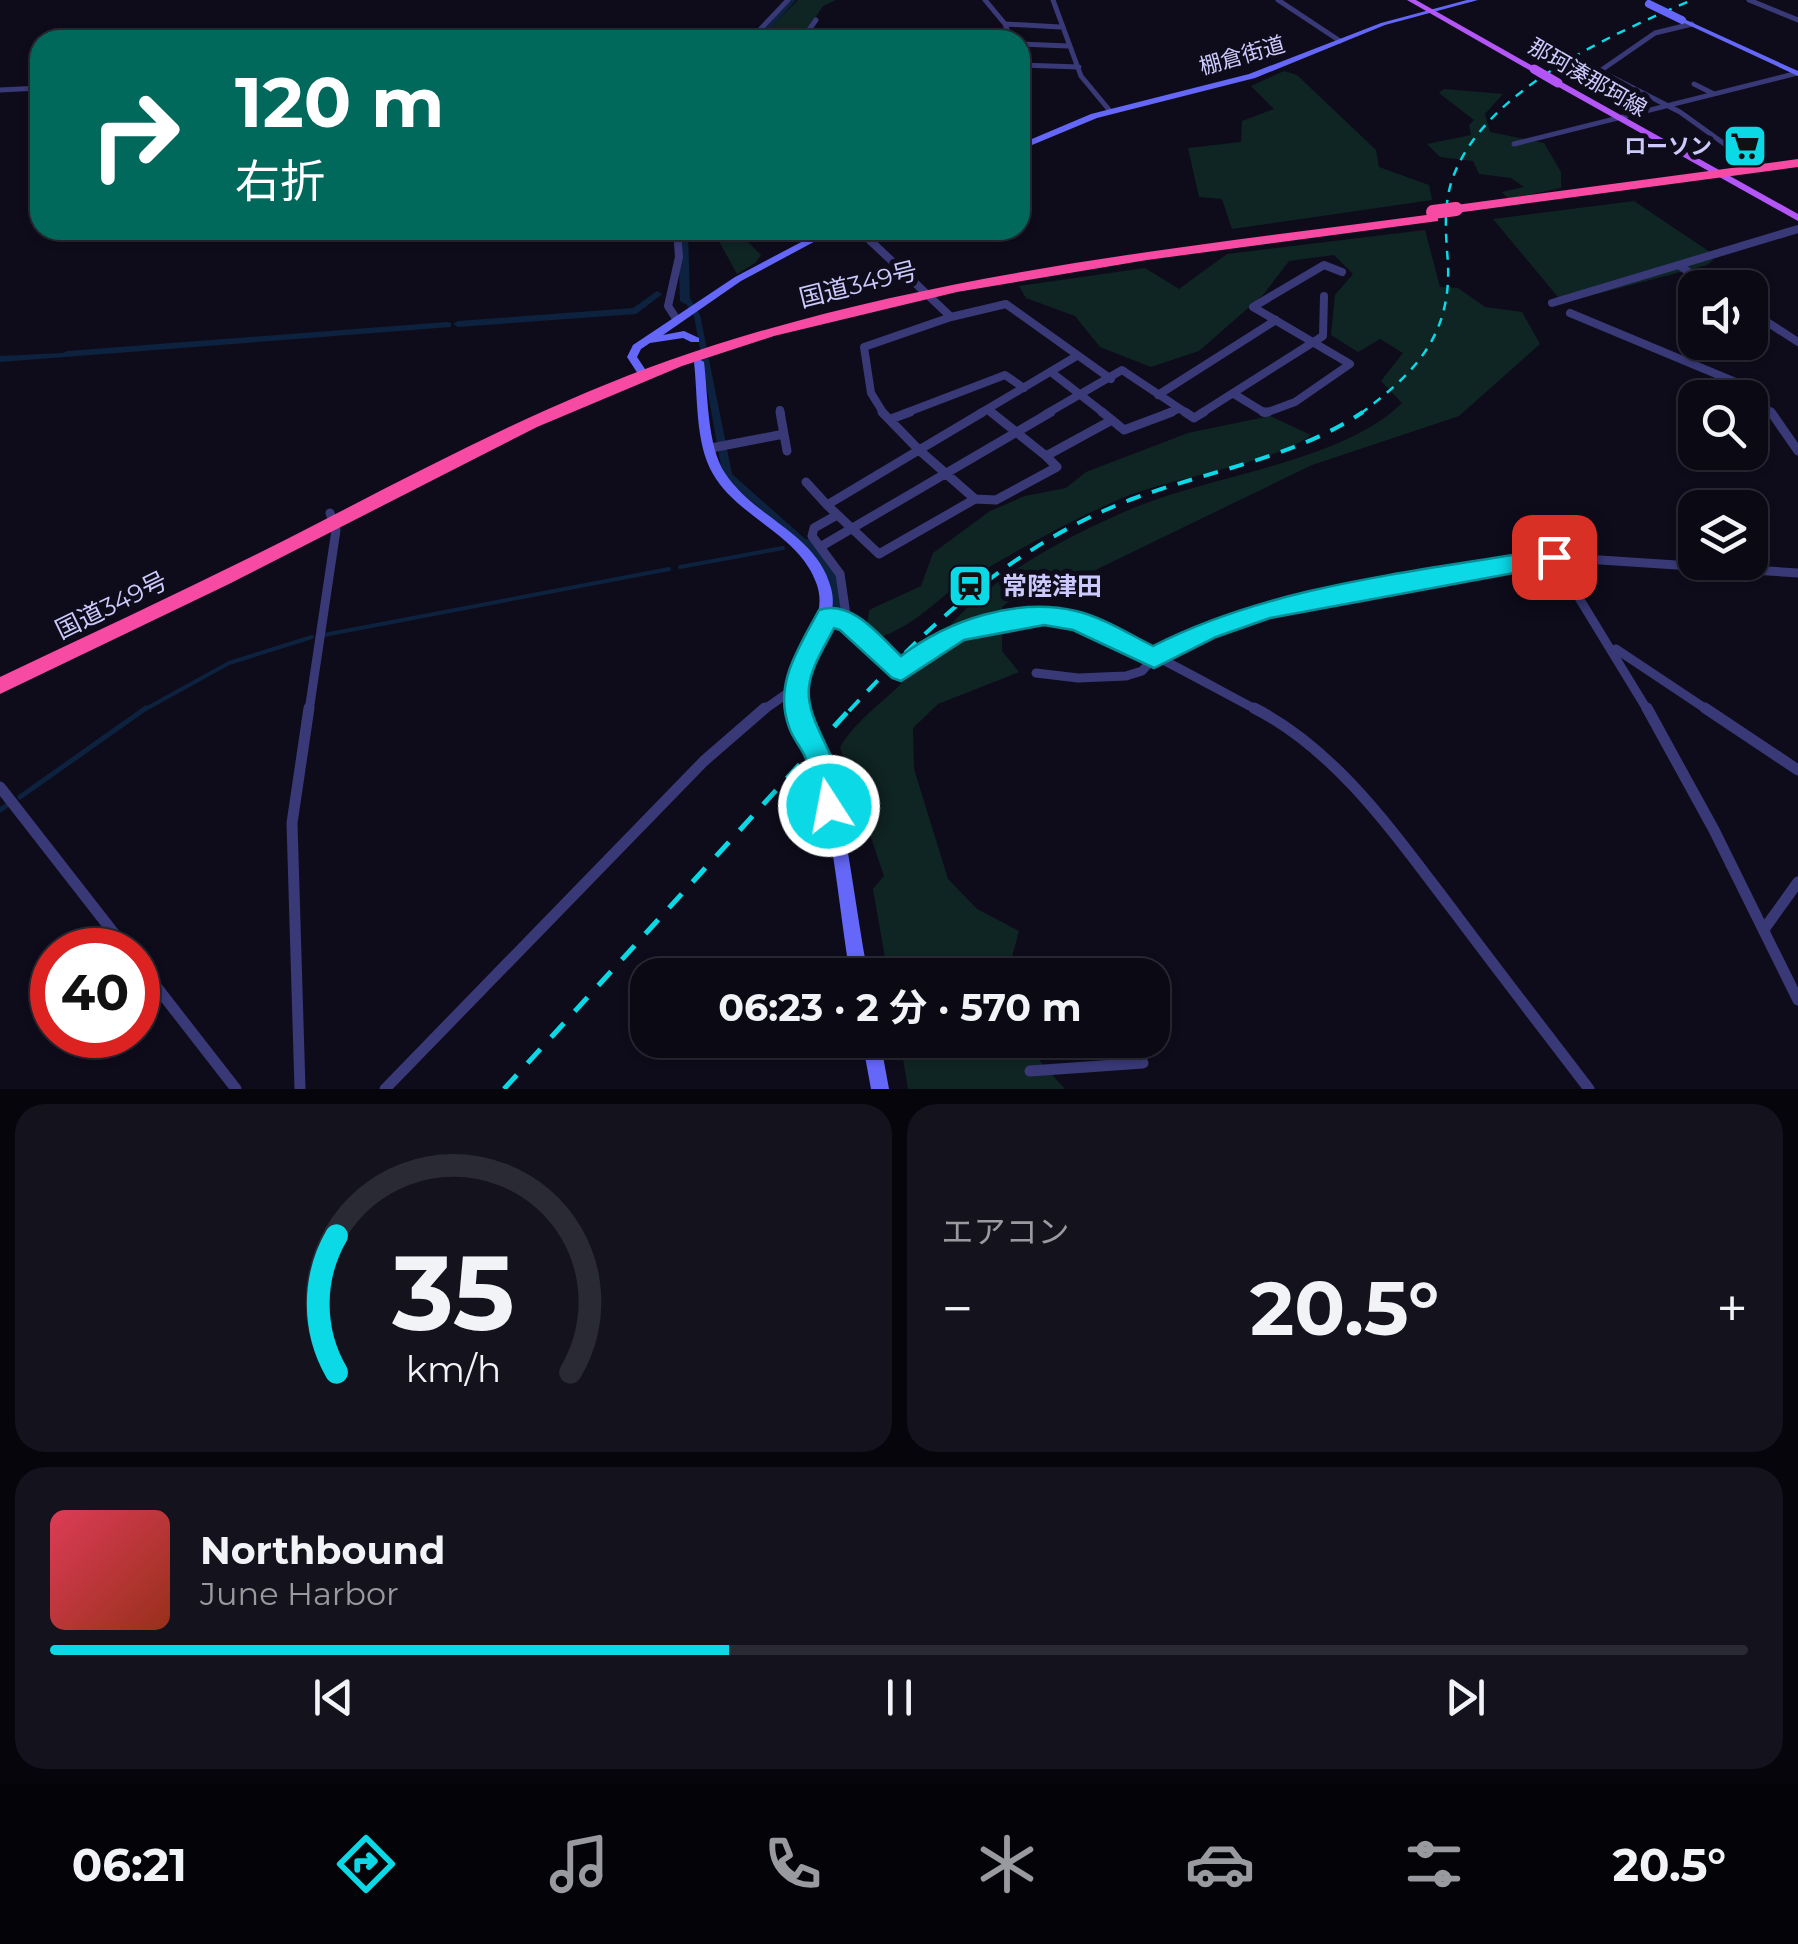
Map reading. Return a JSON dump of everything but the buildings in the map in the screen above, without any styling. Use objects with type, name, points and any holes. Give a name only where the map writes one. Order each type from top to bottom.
[{"type":"highway","name":"国道349号","points":[[1728,176],[1758,168],[1798,167]]},
{"type":"highway","name":"国道349号","points":[[0,674],[641,371],[922,288],[1798,167]]},
{"type":"highway","name":"国道349号","points":[[0,686],[333,517]]},
{"type":"main road","name":"那珂湊那珂線","points":[[1410,0],[1798,215]]},
{"type":"main road","name":"那珂湊那珂線","points":[[1420,0],[1432,9]]},
{"type":"street","points":[[760,30],[788,0]]},
{"type":"street","points":[[985,0],[1007,30]]},
{"type":"street","points":[[1053,0],[1078,67],[1101,105],[1110,111]]},
{"type":"street","points":[[1278,0],[1340,42]]},
{"type":"street","name":"棚倉街道","points":[[1030,143],[1110,111],[1252,76],[1432,9],[1475,0]]},
{"type":"street","points":[[1749,0],[1798,20]]},
{"type":"street","points":[[1645,2],[1798,74]]},
{"type":"street","points":[[809,30],[816,20]]},
{"type":"street","points":[[1687,22],[1650,36],[1600,70],[1667,105],[1758,168]]},
{"type":"street","points":[[1005,24],[1060,26]]},
{"type":"street","points":[[1030,44],[1068,46]]},
{"type":"street","points":[[1030,65],[1078,67]]},
{"type":"street","points":[[1514,144],[1798,74]]},
{"type":"street","points":[[1694,84],[1714,94]]},
{"type":"street","points":[[0,90],[30,88]]},
{"type":"street","points":[[1552,304],[1796,231]]},
{"type":"street","points":[[677,320],[668,306],[679,257],[678,240]]},
{"type":"street","points":[[641,371],[633,352],[647,340],[766,264],[812,240]]},
{"type":"street","points":[[870,240],[951,317]]},
{"type":"street","points":[[1234,394],[1265,413],[1295,402],[1350,364],[1253,307],[1324,265],[1342,272]]},
{"type":"street","points":[[1680,266],[1686,270]]},
{"type":"street","points":[[820,547],[1122,370],[1194,418],[1323,336],[1324,296]]},
{"type":"street","points":[[975,499],[920,452],[880,410],[871,392],[864,347],[951,317],[1006,304],[1112,379]]},
{"type":"street","points":[[1570,313],[1745,386],[1772,412],[1798,451]]},
{"type":"street","points":[[1158,395],[1276,320]]},
{"type":"street","points":[[1768,323],[1798,342]]},
{"type":"street","points":[[647,340],[684,334],[694,340]]},
{"type":"street","points":[[827,505],[1075,356]]},
{"type":"street","points":[[698,362],[718,446],[716,469],[728,487],[812,558],[826,592],[827,617],[804,662],[796,688],[801,725],[822,767],[856,958]]},
{"type":"street","points":[[1050,372],[1124,430],[1178,409]]},
{"type":"street","points":[[891,419],[1005,375],[1024,388]]},
{"type":"street","points":[[780,410],[787,451]]},
{"type":"street","points":[[806,482],[879,554],[975,499],[996,500],[1057,468],[989,410]]},
{"type":"street","points":[[1046,456],[1112,420]]},
{"type":"street","points":[[718,446],[784,434]]},
{"type":"street","points":[[837,515],[814,528],[812,536],[840,574],[847,622]]},
{"type":"street","points":[[300,1089],[292,823],[333,517]]},
{"type":"street","points":[[1554,557],[1613,648],[1765,928],[1798,1000]]},
{"type":"street","points":[[1036,673],[1078,678],[1126,676],[1142,671],[1154,658],[1208,630],[1269,609],[1554,557],[1661,561],[1798,574]]},
{"type":"street","points":[[827,617],[847,622],[901,670],[959,631],[1044,615],[1077,621],[1277,720],[1327,760],[1401,843],[1588,1089]]},
{"type":"street","points":[[1613,648],[1798,770]]},
{"type":"street","points":[[385,1089],[704,761],[768,706],[796,688]]},
{"type":"street","points":[[0,787],[111,928]]},
{"type":"street","points":[[1765,928],[1798,882]]},
{"type":"street","points":[[160,991],[236,1089]]},
{"type":"street","points":[[874,1058],[880,1089]]},
{"type":"street","points":[[1030,1071],[1143,1063]]},
{"type":"green space","points":[[798,0],[836,0],[823,6],[807,30],[768,30]]},
{"type":"green space","points":[[1284,71],[1297,75],[1376,150],[1379,167],[1429,185],[1432,200],[1232,229],[1222,199],[1199,197],[1188,148],[1241,142],[1242,121],[1274,109],[1251,86]]},
{"type":"green space","points":[[1444,89],[1503,94],[1485,114],[1490,132],[1544,143],[1561,172],[1561,188],[1508,199],[1502,192],[1524,187],[1511,178],[1479,174],[1473,161],[1440,157],[1427,144],[1471,135],[1469,125],[1474,120],[1439,93]]},
{"type":"green space","points":[[1634,201],[1713,254],[1713,260],[1707,265],[1563,303],[1493,219]]},
{"type":"green space","points":[[1425,230],[1440,287],[1458,288],[1485,307],[1522,312],[1540,344],[1459,416],[1312,465],[1083,576],[1028,586],[1002,607],[1002,651],[1019,672],[938,704],[913,728],[914,769],[948,879],[977,909],[1019,931],[1012,958],[885,958],[873,889],[884,876],[840,747],[855,727],[908,677],[975,601],[1040,554],[1136,507],[1347,439],[1377,423],[1402,403],[1381,381],[1403,353],[1380,339],[1358,352],[1331,335],[1335,295],[1353,274],[1334,255],[1289,261],[1263,295],[1199,351],[1151,367],[1100,347],[1075,316],[1026,298],[1019,286],[1145,268],[1179,289],[1227,254]]},
{"type":"green space","points":[[718,240],[747,240],[761,255],[737,274]]},
{"type":"green space","points":[[1270,416],[1311,435],[1273,454],[1122,498],[967,577],[914,620],[891,633],[878,638],[867,628],[869,610],[921,586],[933,553],[990,511],[1025,496],[1066,488],[1086,472],[1188,433]]},
{"type":"green space","points":[[903,1058],[1037,1058],[1065,1089],[908,1089]]},
{"type":"water","points":[[685,290],[700,315],[732,474],[821,553],[817,556],[733,486],[721,466],[694,316],[679,293]]},
{"type":"waterway","points":[[765,30],[793,0]]},
{"type":"waterway","points":[[683,240],[685,301]]},
{"type":"waterway","points":[[458,324],[636,311],[657,294]]},
{"type":"waterway","points":[[67,354],[447,325]]},
{"type":"waterway","points":[[0,359],[59,355]]},
{"type":"waterway","points":[[807,544],[833,575],[838,593],[836,614]]},
{"type":"waterway","points":[[680,567],[783,548]]},
{"type":"waterway","points":[[324,635],[669,569]]},
{"type":"waterway","points":[[142,711],[229,663],[312,637]]},
{"type":"waterway","points":[[20,797],[146,708]]},
{"type":"waterway","points":[[0,810],[6,806]]},
{"type":"railway","points":[[1361,413],[1413,368],[1436,332],[1447,289],[1446,222],[1452,180],[1468,148],[1491,119],[1553,69],[1692,0]]},
{"type":"railway","points":[[849,711],[945,616],[979,587],[1053,537],[1135,498],[1309,441],[1361,413]]},
{"type":"railway","points":[[504,1089],[851,708]]},
{"type":"place","name":"ローソン","points":[[1745,146]]},
{"type":"place","name":"常陸津田","points":[[970,586]]},
{"type":"route","points":[[829,806],[819,756],[801,725],[796,688],[804,662],[827,617],[847,622],[884,659],[901,670],[959,631],[1044,615],[1077,621],[1154,658],[1208,630],[1269,609],[1554,557]]}]
